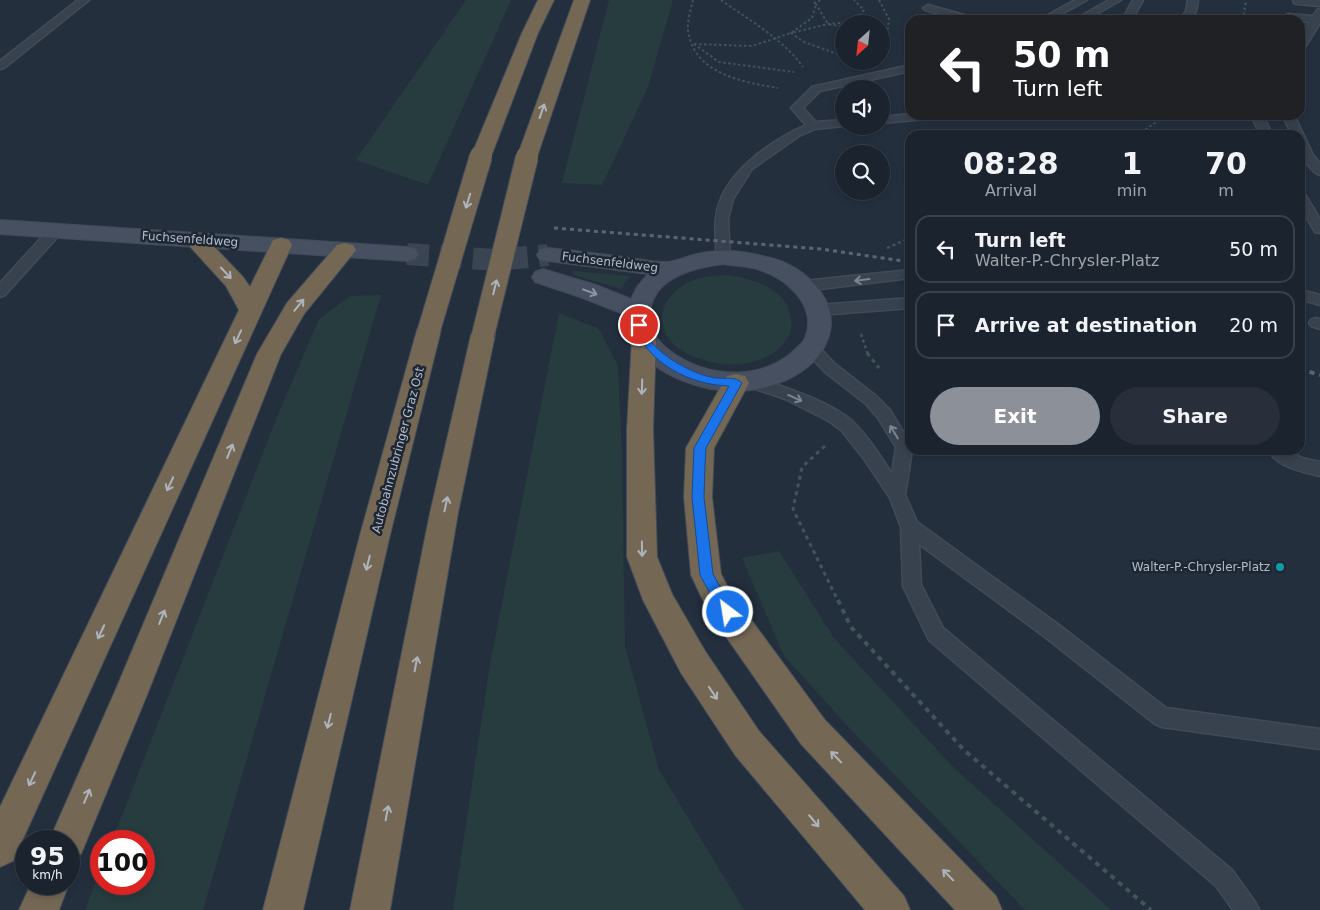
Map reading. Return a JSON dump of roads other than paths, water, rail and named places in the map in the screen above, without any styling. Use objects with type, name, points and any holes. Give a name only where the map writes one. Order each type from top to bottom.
[{"type":"highway","name":"Autobahnzubringer Graz Ost","points":[[283,910],[375,535],[429,330],[482,154],[530,33],[546,0]]},
{"type":"highway","points":[[370,910],[443,522],[483,335],[527,157],[582,0]]},
{"type":"highway","points":[[195,240],[234,282],[251,310]]},
{"type":"highway","points":[[0,848],[281,245]]},
{"type":"highway","points":[[73,830],[130,695],[269,354],[295,309],[346,250]]},
{"type":"highway","points":[[641,325],[642,557],[659,600],[693,662],[747,743],[890,910]]},
{"type":"highway","points":[[743,382],[700,448],[698,497],[706,575],[719,601],[813,732],[982,910]]},
{"type":"highway","points":[[39,910],[45,895]]},
{"type":"main road","name":"Fuchsenfeldweg","points":[[0,227],[57,229],[407,254]]},
{"type":"main road","name":"Fuchsenfeldweg","points":[[548,255],[672,270]]},
{"type":"main road","points":[[543,277],[588,291],[641,325],[663,359],[689,373],[716,382],[743,382],[765,378],[787,369],[801,360],[811,348],[820,332],[819,310],[804,286],[793,277],[772,266],[754,261],[723,257],[701,259],[663,274],[649,287],[642,299],[641,325]]},
{"type":"lane","points":[[0,66],[84,0]]},
{"type":"lane","points":[[1054,15],[1082,0]]},
{"type":"lane","points":[[1088,15],[1116,0]]},
{"type":"lane","points":[[1130,15],[1138,0]]},
{"type":"lane","points":[[1188,15],[1193,0]]},
{"type":"lane","points":[[1289,15],[1297,1],[1320,3]]},
{"type":"lane","points":[[929,4],[959,15]]},
{"type":"lane","points":[[1305,17],[1319,17]]},
{"type":"lane","points":[[1305,40],[1319,17]]},
{"type":"lane","points":[[813,126],[797,108],[816,89],[905,69]]},
{"type":"lane","points":[[890,119],[905,118]]},
{"type":"lane","points":[[723,257],[722,219],[727,199],[748,167],[795,134],[813,126],[835,124]]},
{"type":"lane","points":[[1305,156],[1320,171]]},
{"type":"lane","points":[[1305,204],[1320,229]]},
{"type":"lane","points":[[0,292],[57,229]]},
{"type":"lane","points":[[804,286],[905,275]]},
{"type":"lane","points":[[1305,296],[1320,300]]},
{"type":"lane","points":[[819,310],[905,303]]},
{"type":"lane","points":[[811,348],[830,368],[871,400],[884,414],[904,447],[898,495]]},
{"type":"lane","points":[[743,382],[790,395],[833,416],[847,426],[870,454],[898,495],[910,527],[912,586],[936,634],[1224,878],[1248,910]]},
{"type":"lane","points":[[1284,455],[1298,464],[1320,469]]},
{"type":"lane","points":[[910,527],[1052,630],[1162,717],[1320,739]]},
{"type":"tunnel","points":[[407,254],[497,260],[548,255]]},
{"type":"railway","points":[[554,228],[821,249],[905,261]]},
{"type":"railway","points":[[1305,370],[1320,375]]},
{"type":"place","name":"Walter-P.-Chrysler-Platz","points":[[1280,567]]}]
